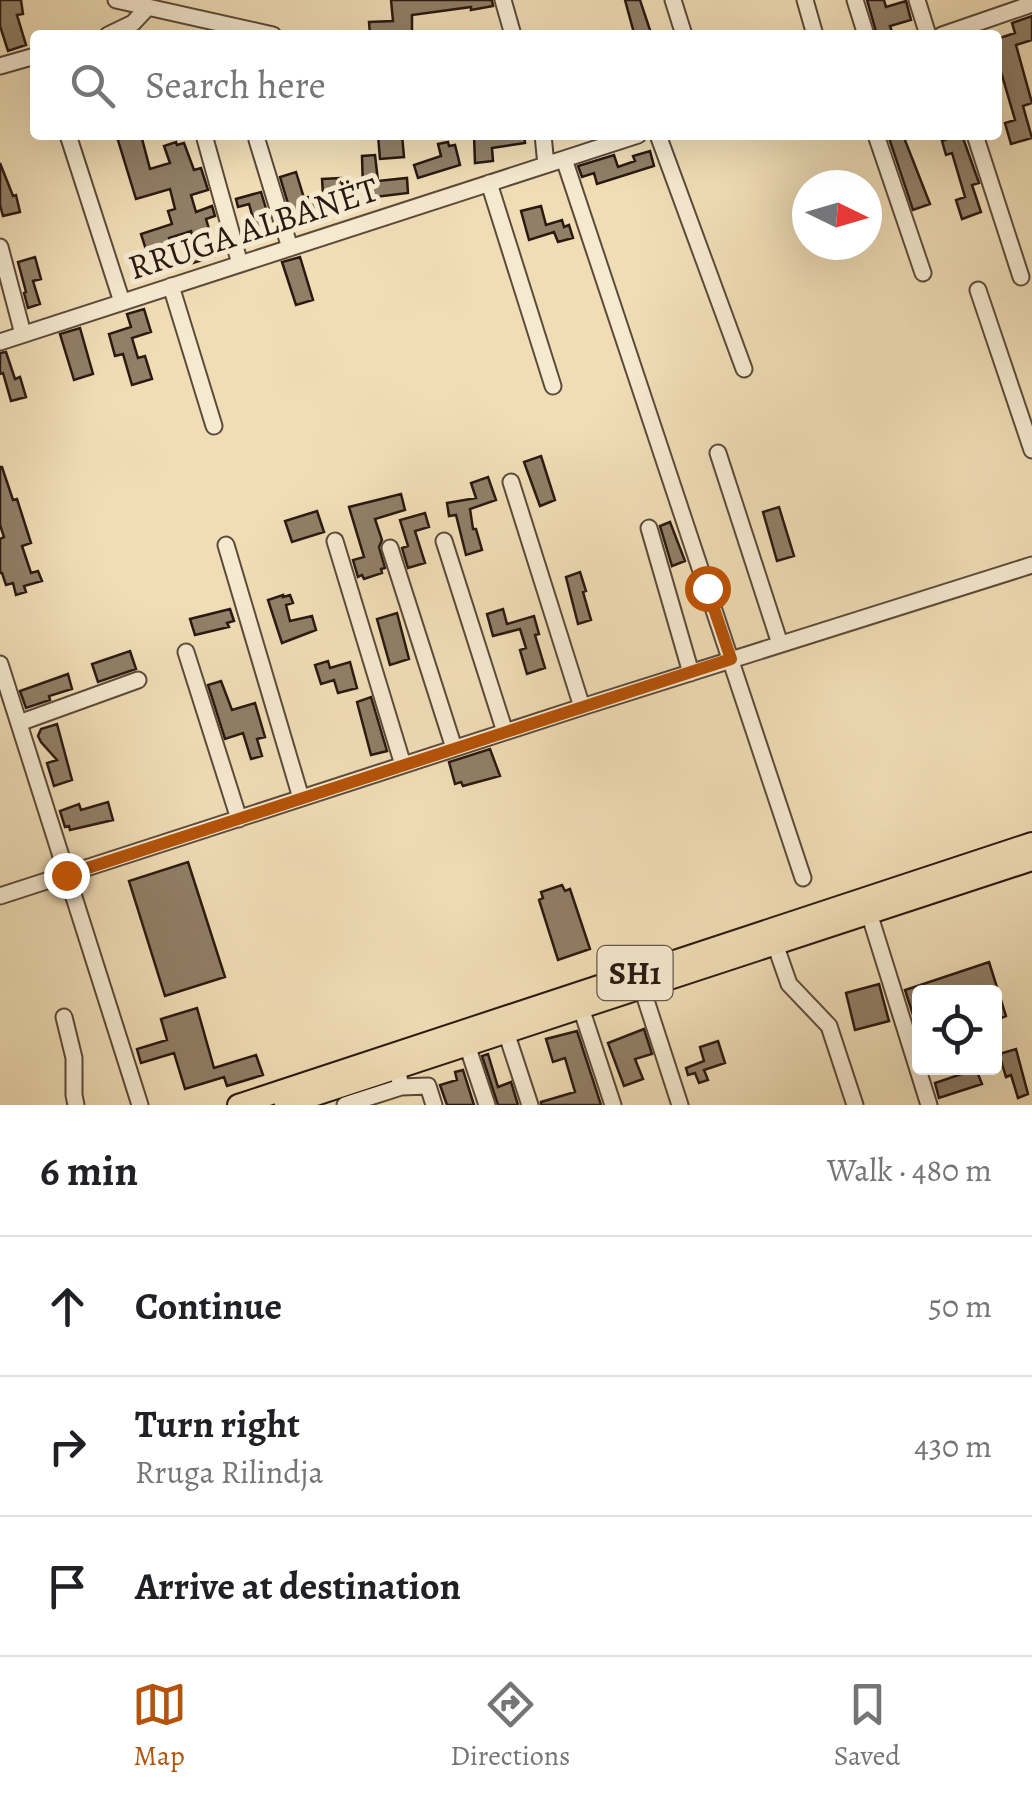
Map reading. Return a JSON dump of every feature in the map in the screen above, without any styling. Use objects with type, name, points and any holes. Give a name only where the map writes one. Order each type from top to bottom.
[{"type":"main road","name":"SH1","points":[[238,1105],[1032,843]]},
{"type":"main road","name":"SH1","points":[[293,1104],[399,1078],[467,1045],[1032,860]]},
{"type":"street","points":[[116,0],[148,7],[187,8],[258,30]]},
{"type":"street","points":[[503,0],[511,30]]},
{"type":"street","points":[[672,0],[682,30]]},
{"type":"street","points":[[805,0],[814,30]]},
{"type":"street","points":[[855,0],[864,30]]},
{"type":"street","points":[[918,0],[927,30]]},
{"type":"street","points":[[952,30],[991,8],[1032,4]]},
{"type":"street","points":[[118,30],[133,23],[148,7]]},
{"type":"street","points":[[0,66],[30,57]]},
{"type":"street","points":[[70,140],[122,302]]},
{"type":"street","points":[[205,140],[240,264]]},
{"type":"street","points":[[257,140],[290,248]]},
{"type":"street","points":[[544,140],[546,164]]},
{"type":"street","name":"RRUGA ALBANËT","points":[[0,342],[623,140]]},
{"type":"street","points":[[660,140],[744,369]]},
{"type":"street","points":[[878,140],[923,273]]},
{"type":"street","points":[[978,140],[1021,277]]},
{"type":"street","points":[[564,159],[803,878]]},
{"type":"street","points":[[490,183],[553,386]]},
{"type":"street","points":[[0,248],[23,334]]},
{"type":"street","points":[[172,286],[214,426]]},
{"type":"street","points":[[978,290],[1032,450]]},
{"type":"street","points":[[718,453],[780,644]]},
{"type":"street","points":[[511,482],[582,707]]},
{"type":"street","points":[[649,528],[691,672]]},
{"type":"street","points":[[444,541],[505,732]]},
{"type":"street","points":[[336,542],[402,765]]},
{"type":"street","points":[[226,545],[302,798]]},
{"type":"street","points":[[390,548],[454,748]]},
{"type":"street","points":[[0,896],[1032,565]]},
{"type":"street","points":[[186,652],[239,819]]},
{"type":"street","points":[[0,664],[140,1105]]},
{"type":"street","points":[[19,724],[138,680]]},
{"type":"street","points":[[869,913],[928,1105]]},
{"type":"street","points":[[775,944],[789,984],[829,1026],[854,1105]]},
{"type":"street","points":[[642,988],[680,1105]]},
{"type":"street","points":[[581,1008],[613,1105]]},
{"type":"street","points":[[64,1016],[74,1058],[76,1105]]},
{"type":"street","points":[[506,1032],[530,1105]]},
{"type":"street","points":[[467,1045],[487,1105]]},
{"type":"street","points":[[345,1105],[399,1078],[428,1086],[434,1105]]},
{"type":"building","points":[[0,0],[21,0],[23,14],[17,15],[26,45],[8,51],[0,26]]},
{"type":"building","points":[[391,0],[492,0],[493,6],[412,15],[412,30],[370,30],[369,22],[393,21]]},
{"type":"building","points":[[625,0],[640,0],[650,30],[633,30]]},
{"type":"building","points":[[867,0],[884,0],[886,7],[906,1],[911,20],[890,26],[891,30],[876,30]]},
{"type":"building","points":[[1032,16],[1032,40],[1016,45],[1032,103],[1023,106],[1032,138],[1011,144],[1005,123],[1015,120],[1002,75],[1002,37],[1015,33],[1012,23]]},
{"type":"building","points":[[118,140],[142,140],[150,169],[170,163],[164,146],[184,143],[194,170],[201,168],[208,190],[191,195],[196,212],[212,206],[215,216],[206,219],[213,242],[222,240],[225,253],[193,263],[189,251],[196,249],[191,231],[169,238],[172,249],[148,256],[141,234],[172,224],[168,211],[175,209],[170,189],[136,199]]},
{"type":"building","points":[[378,140],[402,140],[404,157],[380,159]]},
{"type":"building","points":[[474,140],[525,140],[525,143],[492,148],[493,161],[475,163]]},
{"type":"building","points":[[890,140],[905,140],[930,204],[913,210]]},
{"type":"building","points":[[964,140],[979,183],[972,185],[981,212],[962,219],[956,200],[965,197],[952,153],[946,155],[942,141]]},
{"type":"building","points":[[448,142],[449,146],[455,145],[460,165],[418,178],[414,165],[441,156],[438,144]]},
{"type":"building","points":[[650,151],[654,166],[597,184],[594,173],[582,177],[578,166],[614,155],[618,167],[635,161],[633,156]]},
{"type":"building","points":[[375,155],[378,181],[407,178],[408,193],[375,197],[370,195],[372,188],[363,189],[362,156]]},
{"type":"building","points":[[0,163],[20,212],[3,216],[0,205]]},
{"type":"building","points":[[296,172],[304,198],[323,194],[322,179],[341,178],[343,195],[330,197],[331,205],[308,210],[312,222],[295,227],[280,177]]},
{"type":"building","points":[[261,192],[271,225],[256,229],[249,204],[238,207],[236,199]]},
{"type":"building","points":[[541,206],[546,225],[562,220],[564,227],[569,225],[573,238],[558,242],[554,232],[529,240],[521,211]]},
{"type":"building","points":[[35,257],[41,279],[33,281],[40,304],[28,308],[18,262]]},
{"type":"building","points":[[300,257],[313,300],[296,305],[282,262]]},
{"type":"building","points":[[144,309],[151,332],[132,338],[138,358],[145,356],[152,379],[132,385],[123,354],[115,356],[109,334],[131,327],[127,314]]},
{"type":"building","points":[[80,328],[93,374],[74,380],[60,334]]},
{"type":"building","points":[[6,352],[26,397],[11,401],[3,373],[0,374],[0,353]]},
{"type":"building","points":[[541,456],[555,500],[540,506],[524,462]]},
{"type":"building","points":[[0,467],[13,500],[17,499],[31,543],[22,546],[31,573],[38,571],[42,581],[24,586],[26,592],[16,595],[13,583],[6,585],[0,573],[0,539],[4,537],[0,525]]},
{"type":"building","points":[[488,477],[496,500],[470,509],[482,550],[466,555],[456,515],[449,516],[447,503],[476,498],[471,483]]},
{"type":"building","points":[[401,494],[405,510],[375,519],[385,568],[382,573],[364,579],[362,575],[358,577],[353,560],[364,557],[349,507]]},
{"type":"building","points":[[779,507],[794,556],[777,561],[763,512]]},
{"type":"building","points":[[317,511],[324,532],[292,542],[285,521]]},
{"type":"building","points":[[425,513],[429,527],[415,531],[425,563],[408,568],[402,548],[408,546],[400,520]]},
{"type":"building","points":[[670,522],[685,561],[672,566],[660,526]]},
{"type":"building","points":[[580,572],[591,620],[578,624],[566,577]]},
{"type":"building","points":[[290,595],[293,603],[286,605],[290,621],[312,616],[316,630],[282,643],[268,600]]},
{"type":"building","points":[[230,609],[234,621],[227,623],[229,627],[195,635],[190,619]]},
{"type":"building","points":[[503,609],[507,624],[534,616],[545,668],[527,674],[520,650],[526,648],[520,629],[493,636],[487,614]]},
{"type":"building","points":[[397,613],[409,659],[390,665],[377,619]]},
{"type":"building","points":[[130,651],[136,669],[98,682],[92,664]]},
{"type":"building","points":[[328,661],[330,668],[350,662],[357,688],[338,693],[334,680],[321,684],[315,665]]},
{"type":"building","points":[[68,674],[72,689],[26,708],[20,691]]},
{"type":"building","points":[[221,681],[232,710],[255,703],[265,737],[257,739],[262,756],[251,759],[243,733],[225,739],[208,685]]},
{"type":"building","points":[[371,697],[387,751],[371,755],[357,702]]},
{"type":"building","points":[[57,724],[72,780],[54,786],[47,763],[57,760],[38,736],[41,729]]},
{"type":"building","points":[[490,749],[500,776],[463,786],[461,782],[455,784],[449,762]]},
{"type":"building","points":[[108,802],[113,820],[70,830],[65,827],[60,811],[79,804],[81,810]]},
{"type":"building","points":[[188,862],[225,977],[165,996],[129,881]]},
{"type":"building","points":[[562,885],[565,891],[570,889],[590,949],[558,960],[539,900],[543,898],[541,892]]},
{"type":"building","points":[[989,962],[996,985],[920,985]]},
{"type":"building","points":[[879,984],[889,1021],[855,1030],[846,993]]},
{"type":"building","points":[[912,988],[912,1012],[905,990]]},
{"type":"building","points":[[197,1008],[214,1068],[256,1055],[263,1075],[227,1086],[224,1077],[185,1089],[174,1053],[141,1063],[137,1049],[167,1040],[161,1019]]},
{"type":"building","points":[[644,1029],[652,1054],[635,1059],[643,1079],[624,1086],[608,1043]]},
{"type":"building","points":[[577,1031],[601,1105],[541,1105],[575,1092],[565,1058],[553,1062],[546,1039]]},
{"type":"building","points":[[718,1041],[725,1063],[704,1070],[708,1080],[699,1083],[695,1073],[688,1075],[686,1068],[704,1061],[700,1047]]},
{"type":"building","points":[[1016,1049],[1028,1094],[1018,1098],[1011,1075],[1006,1077],[1002,1053]]},
{"type":"building","points":[[488,1054],[498,1087],[511,1082],[518,1105],[498,1105],[482,1056]]},
{"type":"building","points":[[463,1070],[474,1105],[447,1105],[440,1085],[457,1080],[455,1072]]},
{"type":"building","points":[[958,1075],[978,1075],[982,1084],[939,1098],[935,1083]]},
{"type":"route","points":[[66,875],[731,659],[707,588]]}]
